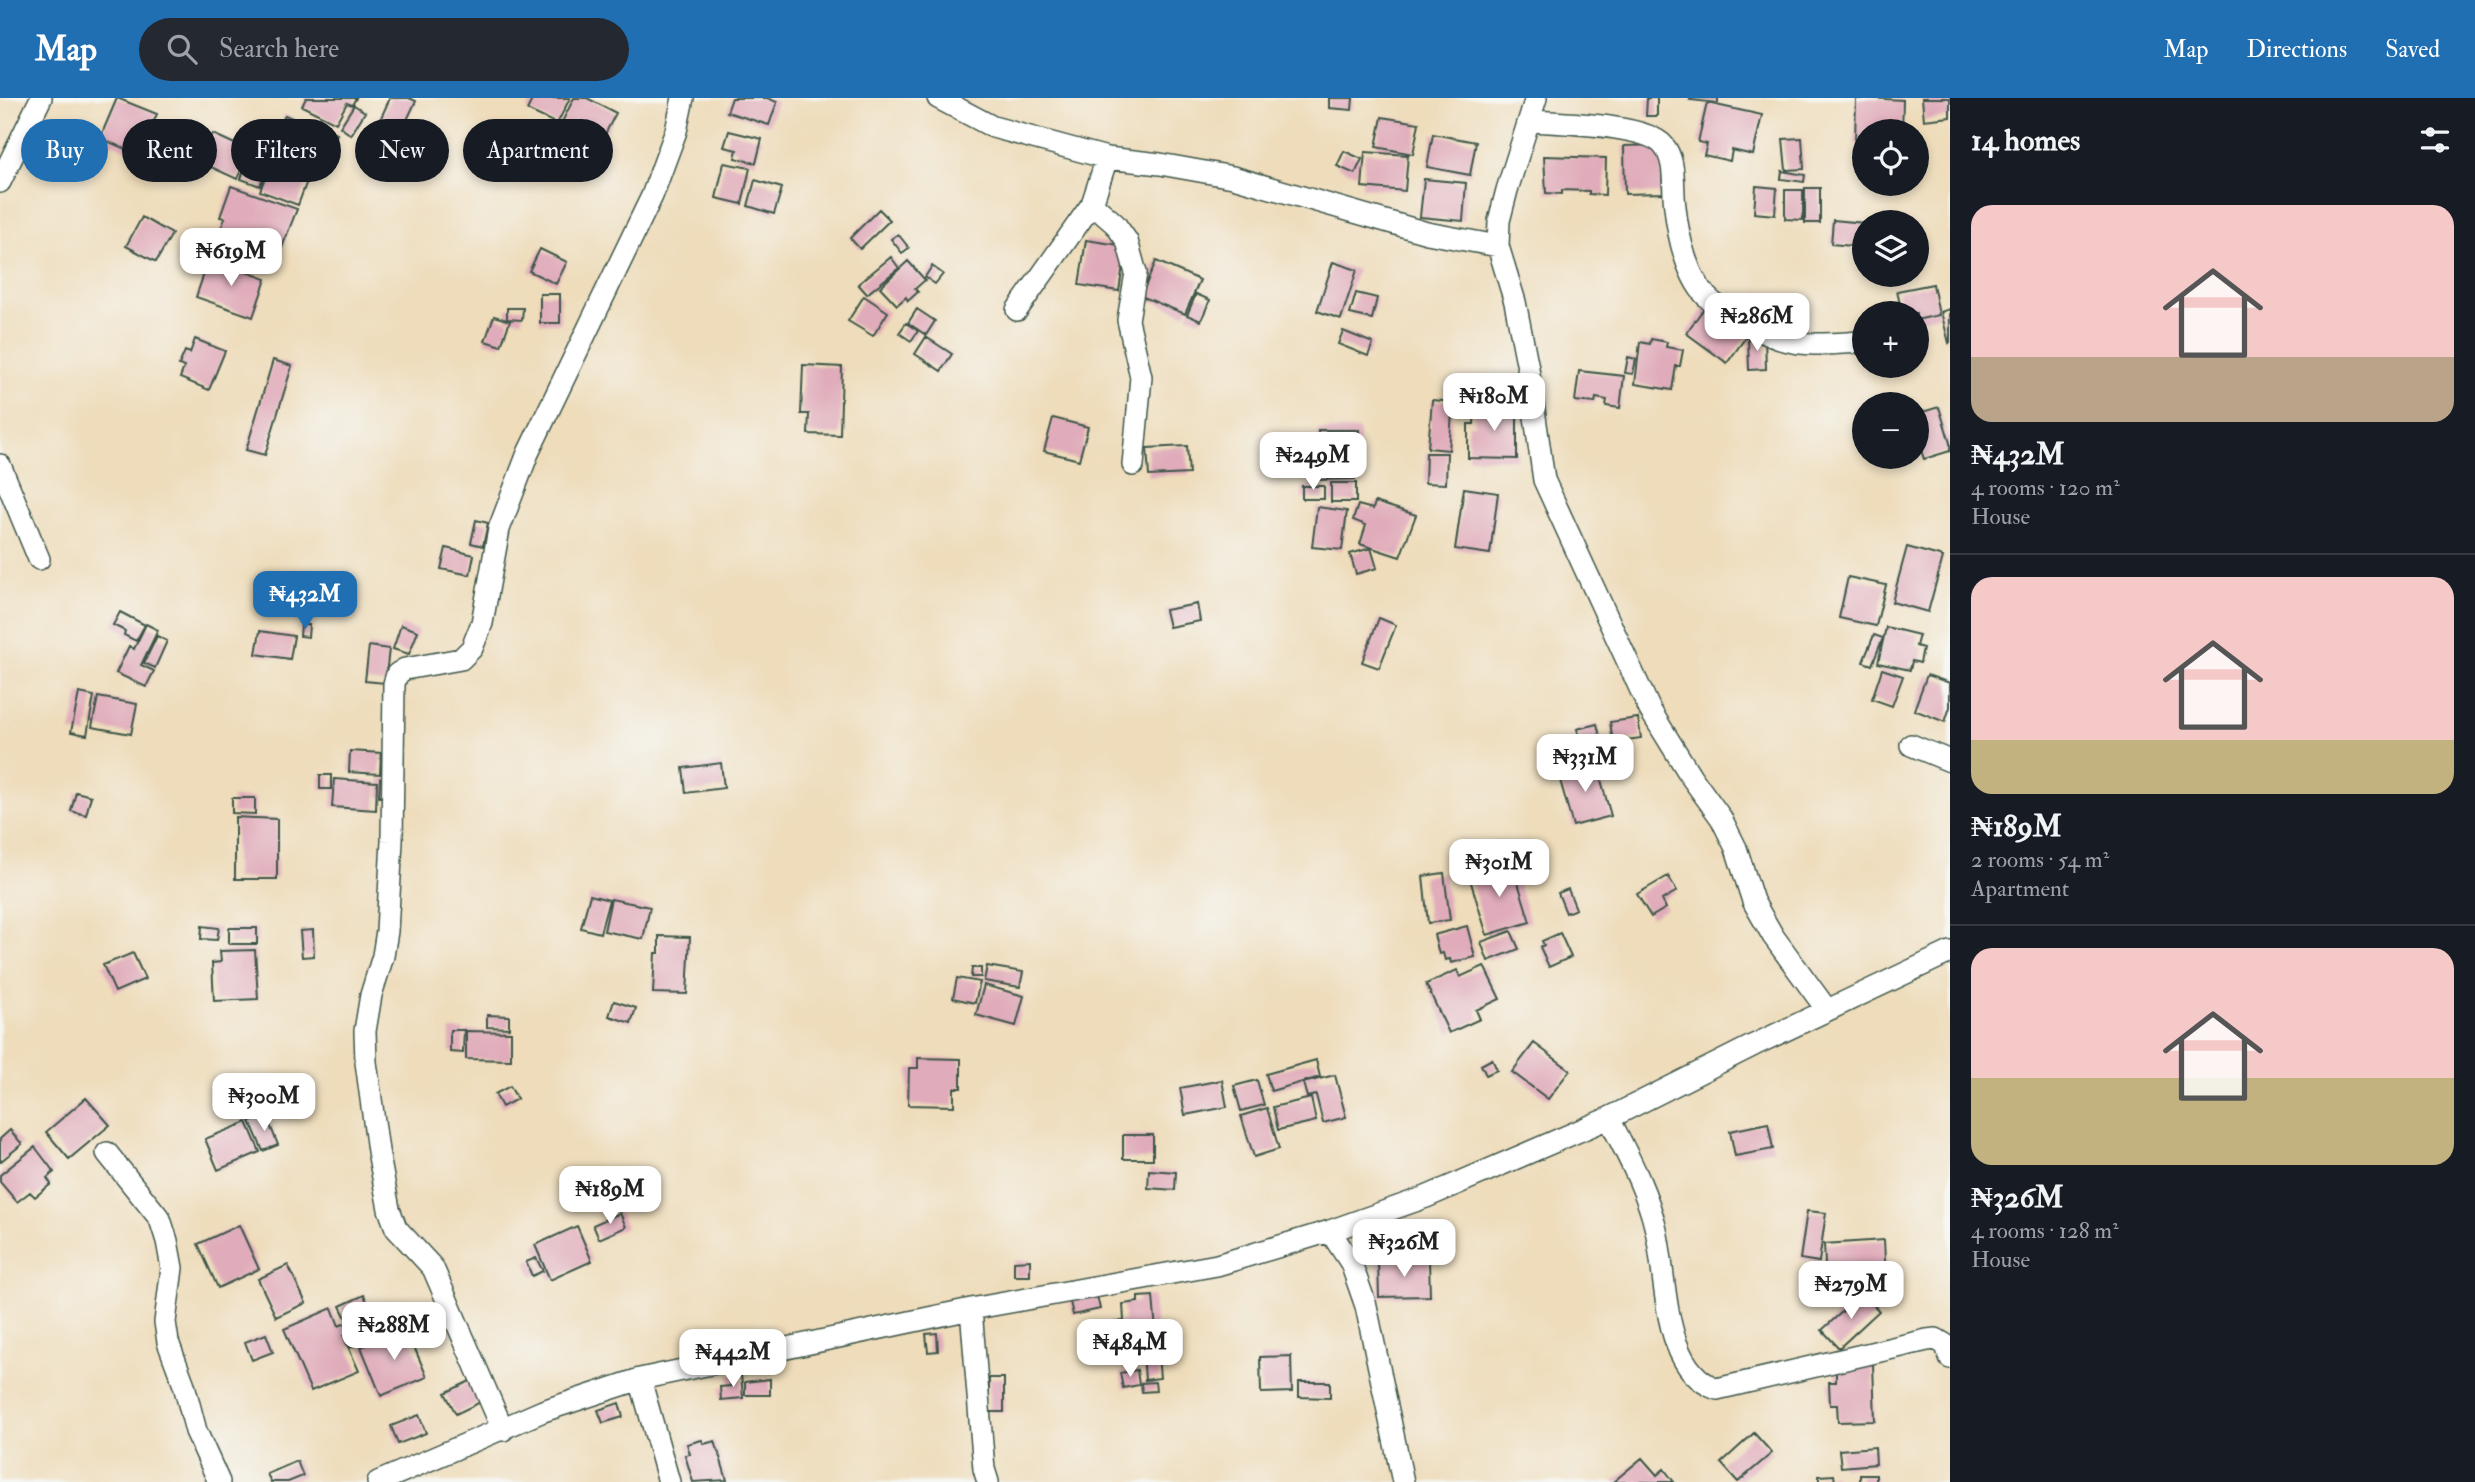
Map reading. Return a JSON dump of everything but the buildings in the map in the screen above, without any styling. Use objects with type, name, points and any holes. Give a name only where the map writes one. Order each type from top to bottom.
[{"type":"street","points":[[0,182],[41,98]]},
{"type":"street","points":[[503,1430],[433,1268],[397,1228],[389,1209],[378,1152],[366,1062],[365,1031],[387,931],[394,684],[397,674],[404,668],[461,659],[472,648],[482,623],[499,529],[528,453],[652,196],[676,131],[683,98]]},
{"type":"street","points":[[938,98],[993,127],[1107,158],[1233,177],[1427,233],[1498,246]]},
{"type":"street","points":[[1536,98],[1499,221],[1498,246],[1515,302],[1523,342],[1544,480],[1650,710],[1692,778],[1721,818],[1736,848],[1753,901],[1760,913],[1827,1010]]},
{"type":"street","points":[[1529,121],[1606,127],[1646,134],[1663,144],[1671,160],[1674,204],[1681,245],[1698,284],[1708,298],[1747,323],[1784,341],[1817,344],[1852,343]]},
{"type":"street","points":[[1017,310],[1092,204],[1107,158]]},
{"type":"street","points":[[1092,204],[1115,224],[1127,241],[1136,273],[1128,320],[1141,377],[1133,465]]},
{"type":"street","points":[[0,465],[38,559]]},
{"type":"street","points":[[1911,745],[1950,761]]},
{"type":"street","points":[[378,1482],[543,1411],[640,1379],[971,1309],[1217,1265],[1330,1231],[1426,1197],[1609,1118],[1950,952]]},
{"type":"street","points":[[1609,1118],[1642,1188],[1656,1227],[1673,1336],[1686,1362],[1704,1384],[1717,1389],[1936,1339],[1946,1345],[1950,1358]]},
{"type":"street","points":[[107,1153],[160,1219],[164,1230],[172,1268],[165,1322],[168,1342],[184,1385],[196,1431],[219,1482]]},
{"type":"street","points":[[1330,1231],[1351,1263],[1366,1306],[1403,1482]]},
{"type":"street","points":[[971,1309],[984,1469],[988,1482]]},
{"type":"street","points":[[640,1379],[669,1482]]}]
